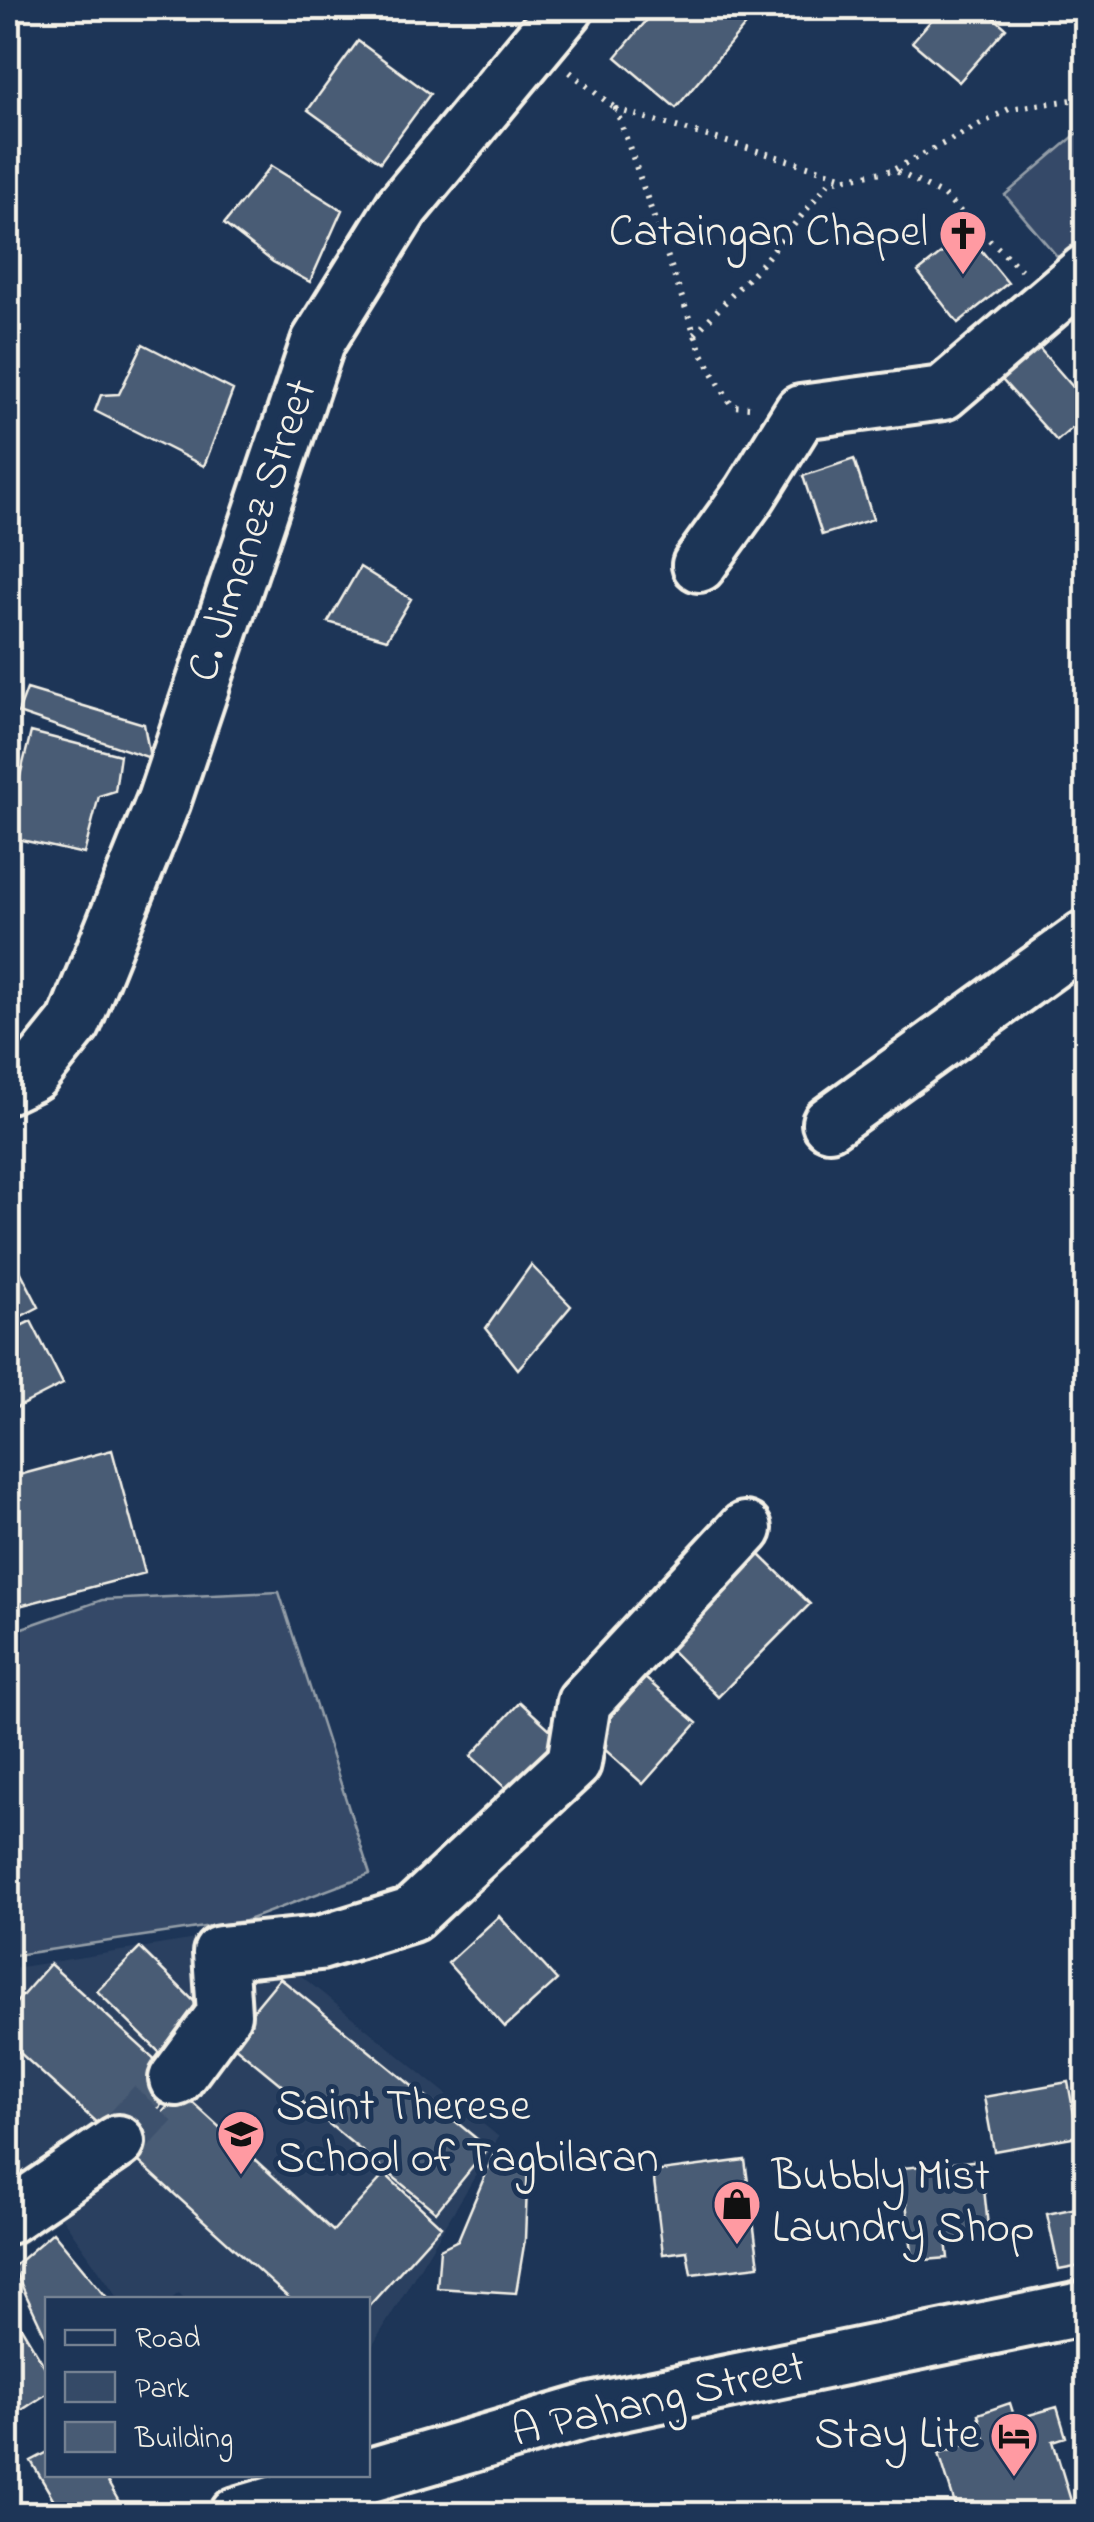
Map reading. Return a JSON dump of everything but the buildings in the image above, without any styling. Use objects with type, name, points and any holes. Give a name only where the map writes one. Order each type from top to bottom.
[{"type":"street","name":"C. Jimenez Street","points":[[8,1086],[33,1074],[74,1023],[164,800],[318,342],[402,207],[567,8]]},
{"type":"street","points":[[700,565],[801,412],[943,393],[1069,285]]},
{"type":"street","points":[[829,1123],[1086,936]]},
{"type":"street","points":[[176,2078],[224,2014],[220,1953],[320,1943],[411,1915],[574,1763],[584,1702],[745,1529]]},
{"type":"street","points":[[8,2217],[118,2142]]},
{"type":"street","name":"A Pahang Street","points":[[370,2475],[592,2410],[1086,2308]]},
{"type":"street","name":"A Pahang Street","points":[[237,2514],[363,2477]]},
{"type":"path","points":[[695,334],[765,260],[830,181],[894,170],[1009,110],[1086,98]]},
{"type":"path","points":[[801,412],[732,406],[701,352],[616,110],[848,178]]},
{"type":"path","points":[[894,170],[943,195],[1069,285]]},
{"type":"shaded area","name":"Saint Therese School of Tagbilaran","points":[[246,1931],[499,2137],[370,2350],[370,2297],[183,2297],[179,2293],[174,2297],[118,2297],[62,2218],[8,2255],[8,1969]]},
{"type":"green space","points":[[1086,126],[1086,251],[1067,268],[1005,195]]},
{"type":"green space","points":[[279,1592],[370,1874],[245,1921],[8,1956],[8,1633],[102,1600]]},
{"type":"tunnel","points":[[118,2142],[176,2079]]},
{"type":"place","name":"Cataingan Chapel","points":[[963,276]]},
{"type":"place","name":"Saint Therese School of Tagbilaran","points":[[241,2176]]},
{"type":"place","name":"Bubbly Mist Laundry Shop","points":[[737,2246]]},
{"type":"place","name":"Stay Lite","points":[[1014,2478]]}]
